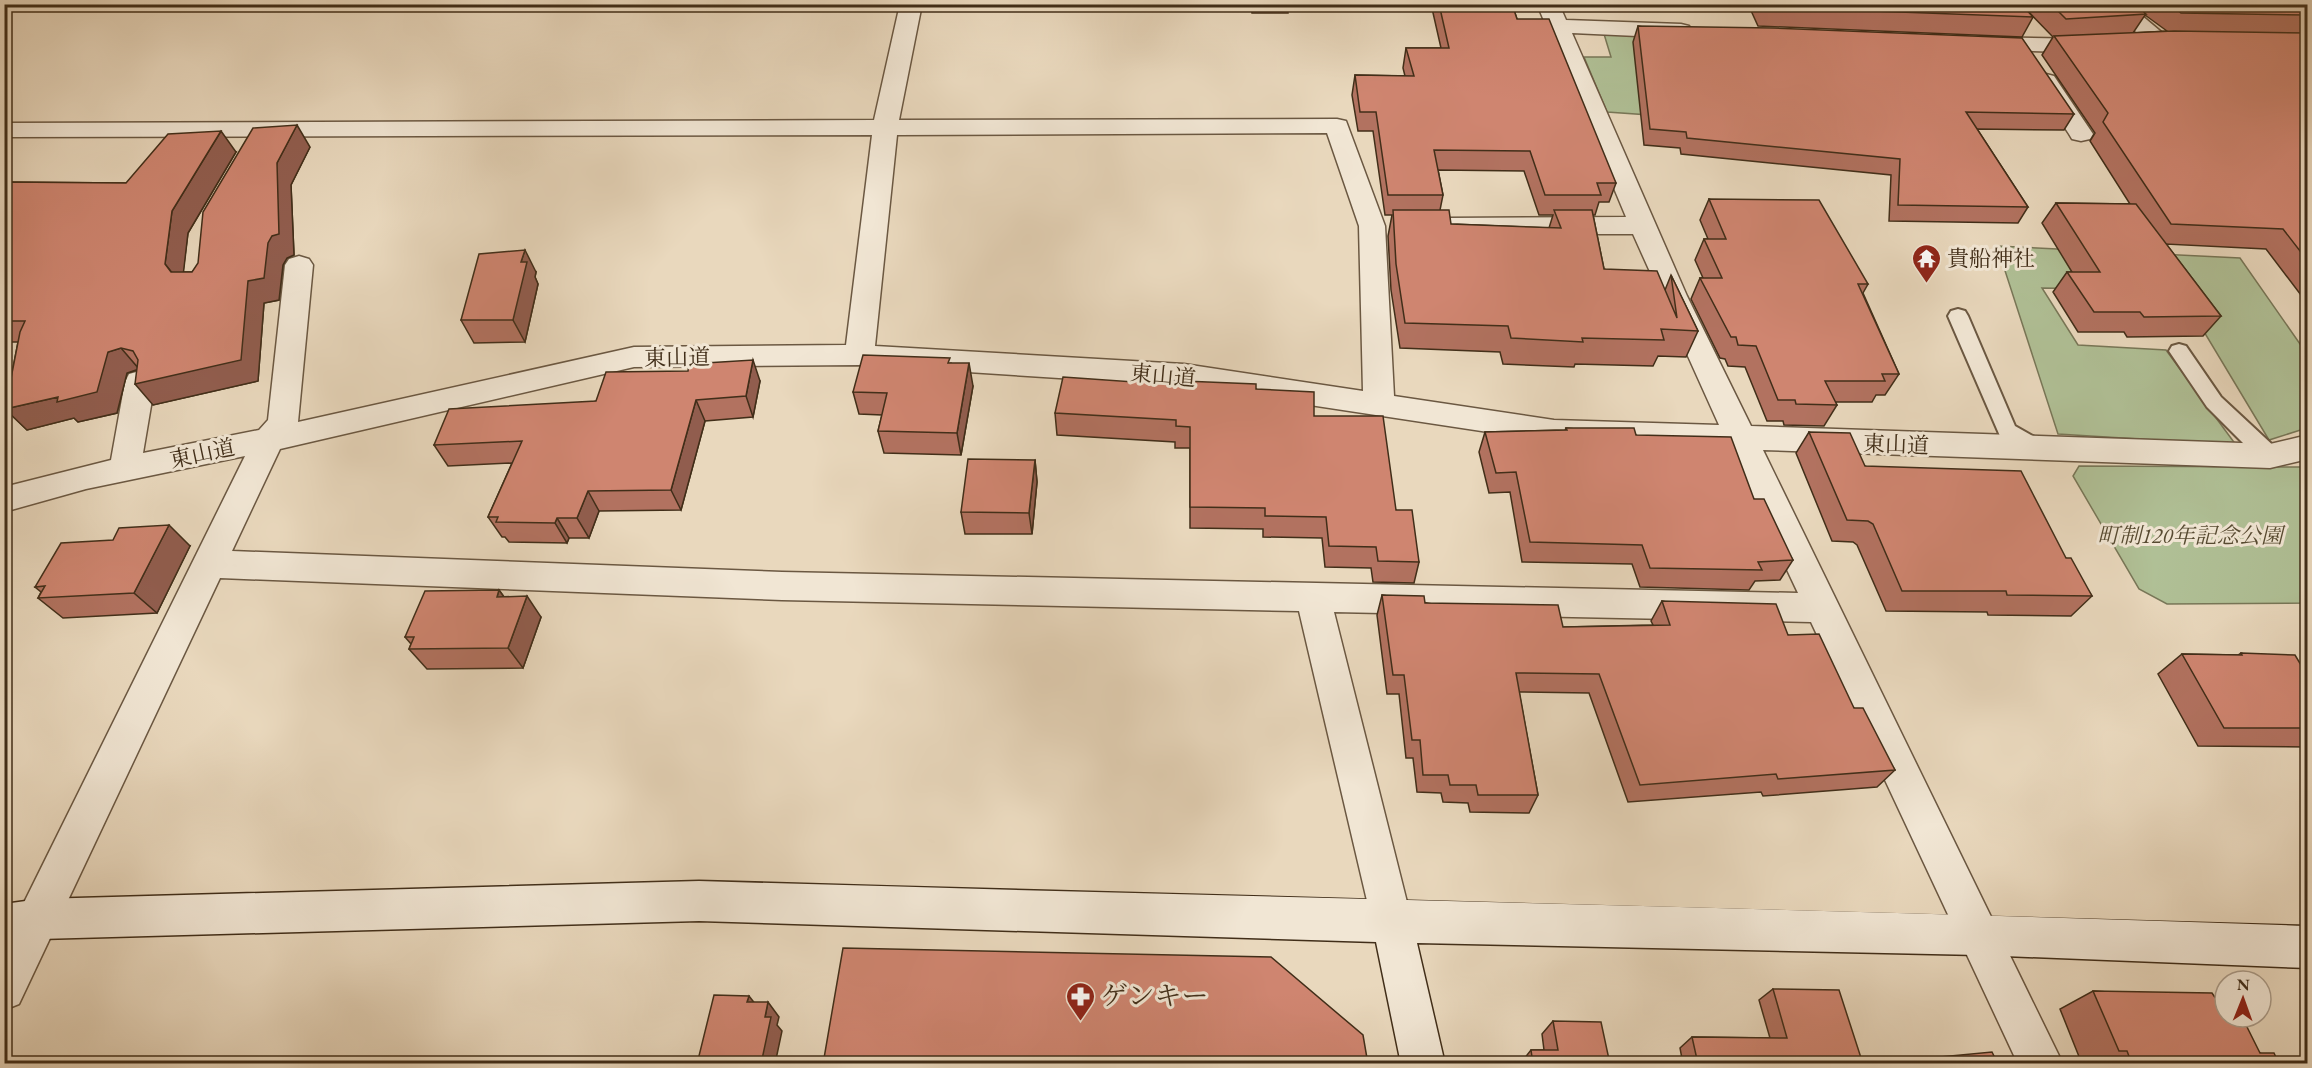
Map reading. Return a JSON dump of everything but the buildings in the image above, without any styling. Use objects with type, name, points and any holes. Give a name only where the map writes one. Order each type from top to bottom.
[{"type":"street","points":[[859,355],[885,127],[911,4]]},
{"type":"street","points":[[1962,43],[2047,47],[2173,41],[2113,4]]},
{"type":"street","points":[[1707,32],[1552,15],[1641,225],[1821,608],[2041,1064]]},
{"type":"street","points":[[2022,21],[2047,47]]},
{"type":"street","points":[[2021,46],[2081,134]]},
{"type":"street","points":[[4,130],[258,140],[885,127],[1337,126],[1395,226],[1379,404]]},
{"type":"street","points":[[1395,226],[1641,225]]},
{"type":"street","points":[[4,989],[22,921],[208,564],[268,440],[283,423],[299,265]]},
{"type":"street","name":"東山道","points":[[12,490],[268,440],[634,357],[859,355],[1184,375],[1554,431],[2270,456],[2307,447]]},
{"type":"street","points":[[125,469],[140,382]]},
{"type":"street","points":[[208,564],[782,586],[1821,608]]},
{"type":"street","points":[[1313,598],[1392,922],[1423,1064]]},
{"type":"street","points":[[22,921],[699,901],[1392,922],[1979,935],[2307,947]]},
{"type":"lane","points":[[1958,316],[2007,431],[2037,449]]},
{"type":"lane","points":[[2179,351],[2214,402],[2270,456]]},
{"type":"green space","points":[[1604,34],[1638,36],[1722,120],[1607,112],[1584,57],[1611,57]]},
{"type":"green space","points":[[1997,246],[2240,258],[2307,354],[2307,428],[2269,440],[2179,290],[2042,288],[2078,345],[2166,350],[2236,445],[2058,434]]},
{"type":"green space","name":"町制120年記念公園","points":[[2079,466],[2307,467],[2307,603],[2167,604],[2139,589],[2073,476]]},
{"type":"place","name":"貴船神社","points":[[1926,284]]},
{"type":"place","name":"ゲンキー","points":[[1080,1022]]}]
